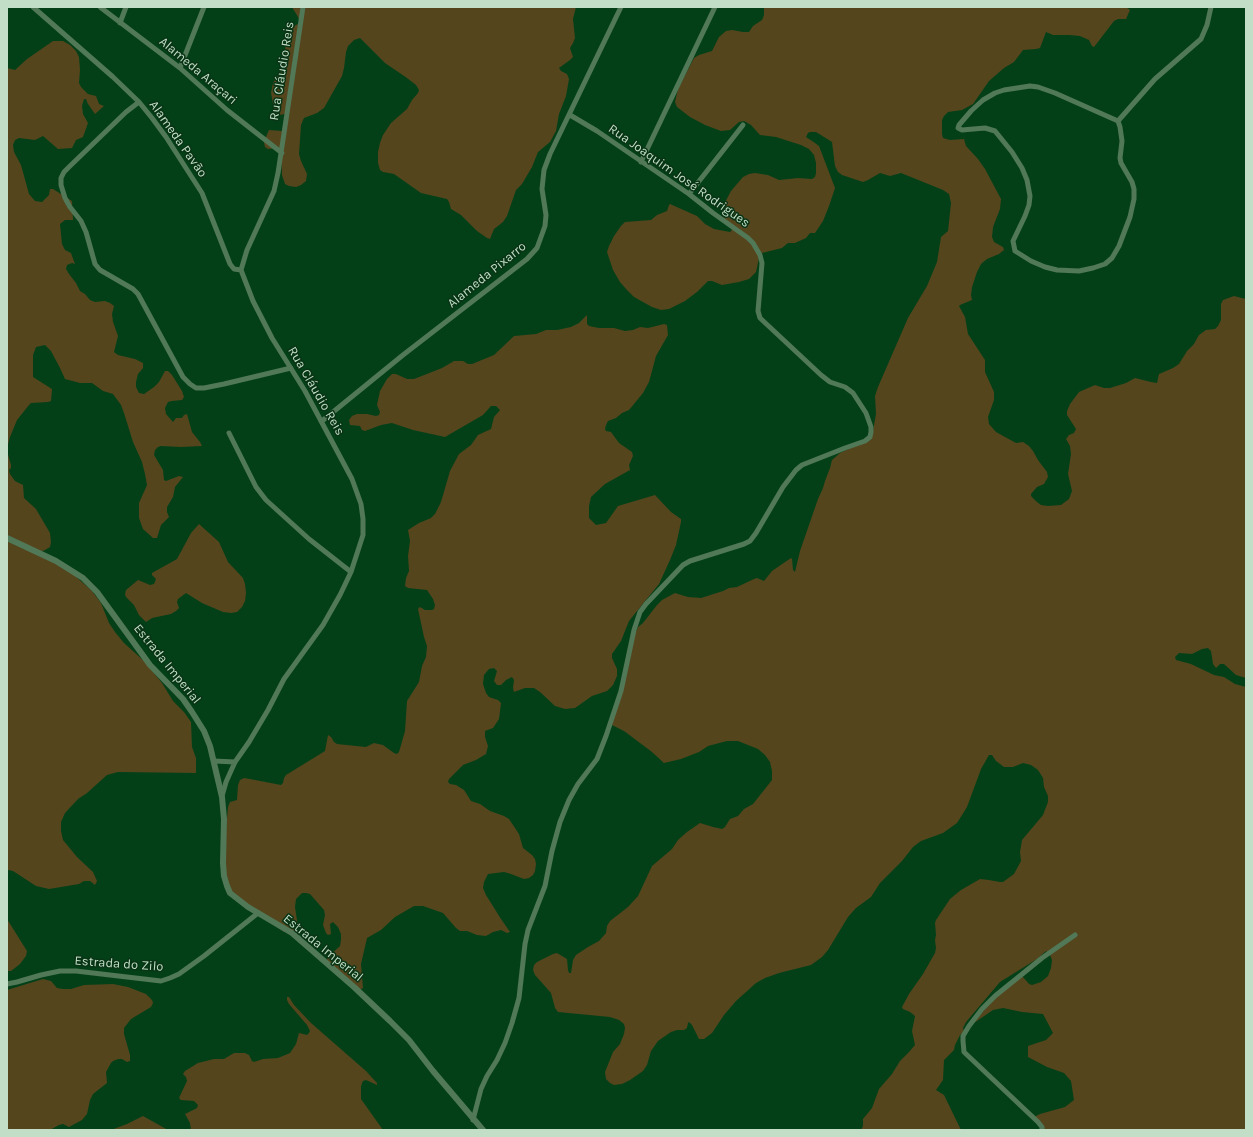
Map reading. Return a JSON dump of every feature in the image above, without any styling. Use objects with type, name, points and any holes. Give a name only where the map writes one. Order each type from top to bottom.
[{"type":"street","name":"Alameda Pavão","points":[[33,7],[102,67],[139,102],[166,136],[202,193],[230,264],[234,269],[241,270]]},
{"type":"street","name":"Alameda Araçari","points":[[100,7],[180,68],[227,110],[282,153]]},
{"type":"street","points":[[120,23],[126,7]]},
{"type":"street","points":[[180,68],[204,7]]},
{"type":"street","name":"Rua Cláudio Reis","points":[[222,797],[226,782],[235,762],[268,710],[284,679],[332,611],[351,572],[363,536],[361,504],[352,479],[322,421],[272,338],[252,301],[241,270],[247,250],[274,191],[282,153],[303,7]]},
{"type":"street","name":"Alameda Pixarro","points":[[322,421],[403,354],[527,259],[537,248],[545,226],[546,215],[542,189],[544,170],[550,154],[621,7]]},
{"type":"street","points":[[641,162],[715,7]]},
{"type":"street","points":[[1118,121],[1155,79],[1201,39],[1207,25],[1211,7]]},
{"type":"street","points":[[1030,86],[1056,93],[1118,121],[1122,135],[1121,163],[1132,182],[1134,199],[1130,217],[1119,246],[1112,258],[1105,264],[1079,271],[1057,270],[1045,267],[1019,255],[1015,251],[1014,241],[1029,205],[1030,196],[1027,180],[1022,168],[1012,152],[995,131],[985,128],[962,130],[958,128],[959,125],[983,100],[995,93],[1030,86]]},
{"type":"street","points":[[139,102],[126,112],[70,166],[61,178],[61,185],[65,198],[81,221],[86,232],[95,264],[100,270],[138,294],[183,377],[196,388],[224,384],[291,368]]},
{"type":"street","name":"Rua Joaquim José Rodrigues","points":[[473,1120],[481,1089],[505,1043],[512,1023],[519,998],[528,930],[545,886],[560,822],[569,800],[578,784],[597,759],[606,736],[622,691],[634,630],[640,612],[683,565],[690,561],[750,541],[783,487],[796,470],[802,465],[860,444],[870,437],[871,432],[869,422],[861,404],[853,393],[845,387],[830,382],[820,375],[764,323],[758,315],[762,264],[757,249],[748,238],[689,194],[597,131],[570,115]]},
{"type":"street","points":[[689,194],[743,125]]},
{"type":"street","points":[[229,433],[256,487],[266,500],[309,539],[351,572]]},
{"type":"street","name":"Estrada Imperial","points":[[7,538],[56,561],[83,578],[97,592],[150,665],[183,699],[204,731],[210,746],[222,797],[224,819],[224,876],[230,893],[258,913],[292,933],[354,987],[409,1040],[473,1120],[483,1130]]},
{"type":"street","points":[[214,762],[235,762]]},
{"type":"street","name":"Estrada do Zilo","points":[[7,984],[60,971],[76,971],[161,980],[170,978],[179,974],[204,956],[258,913]]},
{"type":"street","points":[[1042,1130],[1042,1127],[1038,1122],[964,1052],[964,1036],[969,1026],[982,1009],[995,996],[1042,958],[1075,935]]},
{"type":"shaded area","points":[[292,7],[576,7],[573,19],[575,38],[570,48],[573,57],[559,68],[567,74],[569,79],[566,96],[559,114],[556,131],[550,142],[538,152],[532,167],[522,184],[516,190],[507,216],[503,222],[494,229],[490,239],[477,231],[461,215],[451,209],[447,199],[421,193],[394,174],[380,170],[378,163],[378,152],[383,135],[391,123],[407,109],[419,90],[416,85],[385,63],[360,38],[354,40],[348,46],[342,76],[324,108],[317,113],[304,118],[301,125],[299,154],[307,174],[306,181],[296,187],[285,184],[282,175],[281,150],[278,148],[268,149],[265,147],[264,143],[269,130],[282,131],[288,113],[277,116],[275,114],[271,93],[273,83],[282,69],[287,37],[291,29],[300,21]]},
{"type":"shaded area","points":[[764,7],[1126,7],[1130,10],[1126,19],[1118,19],[1114,21],[1094,47],[1089,40],[1080,36],[1053,35],[1046,32],[1040,48],[1023,50],[1014,62],[1004,68],[989,81],[973,104],[962,110],[948,112],[944,116],[942,120],[943,138],[950,140],[964,139],[966,146],[985,169],[1001,199],[1000,209],[993,227],[992,237],[994,242],[1003,247],[1004,250],[981,264],[972,287],[972,300],[959,306],[965,317],[968,334],[985,360],[985,372],[994,392],[994,400],[988,417],[989,424],[996,432],[1016,443],[1023,442],[1033,451],[1047,472],[1048,477],[1044,484],[1037,487],[1031,496],[1041,505],[1048,506],[1061,505],[1069,499],[1072,491],[1068,474],[1071,454],[1070,446],[1066,439],[1069,435],[1074,433],[1076,429],[1067,415],[1067,411],[1070,404],[1079,392],[1095,385],[1110,388],[1126,383],[1135,378],[1157,383],[1159,374],[1179,364],[1199,335],[1206,330],[1215,329],[1218,326],[1221,320],[1221,304],[1223,300],[1234,296],[1246,299],[1246,678],[1236,675],[1224,664],[1220,664],[1216,668],[1213,664],[1211,651],[1208,648],[1192,654],[1179,653],[1175,657],[1176,660],[1191,664],[1214,675],[1224,677],[1235,684],[1246,687],[1246,1130],[1043,1130],[1032,1118],[1040,1114],[1065,1107],[1074,1100],[1071,1081],[1064,1073],[1047,1067],[1028,1057],[1028,1046],[1046,1040],[1053,1033],[1043,1014],[1003,1008],[993,1010],[974,1023],[998,992],[1018,977],[1023,977],[1029,984],[1032,985],[1041,982],[1048,976],[1052,960],[1046,951],[1037,959],[1000,982],[966,1022],[963,1028],[964,1032],[960,1035],[954,1050],[944,1060],[943,1080],[936,1090],[944,1095],[961,1130],[861,1130],[863,1126],[863,1119],[872,1108],[879,1089],[892,1074],[900,1061],[915,1045],[912,1031],[915,1016],[902,1007],[935,953],[936,920],[950,899],[961,890],[980,879],[1003,882],[1014,874],[1021,861],[1020,852],[1022,840],[1043,815],[1048,802],[1048,796],[1044,787],[1043,778],[1038,770],[1031,765],[1023,763],[1013,767],[1004,767],[996,761],[992,755],[989,755],[981,769],[967,807],[957,823],[943,833],[921,841],[913,847],[902,861],[880,883],[871,897],[856,908],[848,917],[828,950],[822,957],[811,965],[779,973],[756,983],[736,1001],[712,1033],[704,1039],[699,1039],[689,1022],[687,1028],[684,1030],[671,1032],[658,1041],[651,1051],[647,1065],[643,1071],[622,1084],[614,1085],[610,1083],[606,1079],[605,1072],[613,1052],[620,1044],[624,1034],[624,1024],[619,1020],[610,1017],[558,1012],[555,1008],[551,993],[535,975],[533,970],[534,965],[537,962],[557,953],[567,959],[568,970],[569,973],[571,973],[573,960],[576,955],[599,941],[606,933],[607,926],[610,921],[628,907],[638,896],[652,866],[672,849],[678,840],[700,823],[722,829],[730,819],[738,816],[744,809],[753,804],[772,780],[770,762],[765,755],[758,749],[738,741],[727,741],[708,746],[699,752],[681,759],[664,763],[624,731],[612,725],[634,636],[638,627],[657,605],[662,600],[675,593],[688,597],[701,598],[729,588],[737,587],[757,578],[764,581],[772,571],[791,558],[793,570],[795,572],[800,551],[832,460],[840,453],[864,442],[873,431],[876,414],[875,396],[878,387],[908,318],[927,286],[937,262],[941,237],[948,231],[951,203],[949,194],[943,190],[901,173],[890,176],[880,173],[863,182],[842,175],[838,172],[835,166],[832,142],[816,132],[810,132],[806,137],[819,146],[835,188],[823,221],[815,233],[810,233],[806,238],[795,243],[788,243],[782,248],[762,253],[759,258],[756,272],[749,279],[722,285],[708,281],[685,301],[669,309],[661,310],[652,307],[634,297],[620,282],[613,270],[607,252],[614,236],[625,222],[651,220],[657,215],[667,211],[670,204],[697,216],[705,224],[714,229],[730,232],[732,230],[723,217],[722,208],[731,191],[743,177],[755,173],[768,175],[779,180],[798,178],[812,179],[815,177],[816,163],[814,155],[809,149],[776,137],[760,135],[751,125],[744,121],[739,122],[730,130],[721,131],[690,117],[677,107],[675,102],[678,89],[694,58],[712,51],[719,37],[726,31],[732,30],[749,32],[753,26],[762,20],[764,15]]},
{"type":"shaded area","points":[[53,41],[63,41],[76,51],[79,57],[79,83],[81,87],[88,94],[96,96],[99,104],[104,106],[95,114],[86,99],[84,99],[82,106],[83,114],[88,123],[83,137],[76,140],[72,148],[58,149],[43,136],[35,140],[19,138],[15,140],[13,145],[14,152],[21,165],[29,194],[35,201],[42,202],[49,195],[50,189],[53,189],[72,201],[73,220],[65,220],[60,224],[62,244],[65,250],[71,253],[75,264],[72,263],[67,265],[66,269],[80,291],[90,300],[95,302],[105,301],[114,306],[112,314],[113,322],[118,336],[114,352],[118,355],[135,359],[143,363],[143,368],[138,374],[136,382],[136,387],[139,393],[144,394],[154,387],[159,382],[165,371],[168,371],[172,375],[184,397],[182,400],[168,402],[165,408],[166,414],[173,422],[176,418],[182,418],[187,414],[192,432],[202,446],[161,446],[155,450],[154,455],[163,470],[164,480],[166,481],[179,476],[183,477],[175,487],[173,497],[167,507],[169,517],[161,525],[157,538],[153,538],[143,529],[139,518],[139,503],[147,485],[142,462],[133,442],[121,405],[113,394],[103,391],[92,383],[80,383],[65,379],[51,351],[45,345],[36,347],[33,355],[33,377],[52,389],[51,401],[31,403],[29,405],[17,420],[7,448],[7,68],[15,70],[27,59]]},
{"type":"shaded area","points":[[587,315],[587,324],[589,326],[614,328],[625,331],[640,327],[648,328],[664,324],[667,325],[668,335],[656,356],[649,382],[643,393],[629,410],[608,421],[606,425],[606,431],[611,432],[619,443],[632,452],[633,456],[629,465],[630,470],[605,484],[591,497],[589,518],[596,525],[606,523],[618,506],[655,495],[671,512],[681,519],[676,545],[659,584],[629,621],[621,641],[612,654],[612,658],[617,669],[617,676],[613,685],[607,691],[592,696],[575,708],[565,709],[555,706],[534,688],[525,688],[514,692],[514,680],[512,677],[501,685],[497,685],[494,681],[497,671],[494,668],[489,669],[484,675],[483,684],[486,693],[489,697],[498,700],[501,703],[499,719],[493,728],[485,731],[488,746],[486,754],[463,765],[449,779],[448,782],[464,790],[471,801],[509,819],[519,834],[523,848],[535,859],[535,871],[529,878],[524,879],[504,872],[488,874],[484,882],[483,888],[486,895],[510,932],[507,933],[501,930],[486,936],[477,935],[467,931],[460,931],[443,913],[423,906],[414,906],[395,917],[381,930],[367,938],[361,964],[363,988],[356,989],[328,966],[327,958],[340,946],[341,934],[338,927],[333,922],[330,924],[331,934],[328,935],[326,933],[323,925],[325,915],[324,910],[310,894],[302,893],[296,899],[295,907],[298,927],[296,932],[284,932],[238,900],[225,884],[223,867],[228,807],[230,802],[237,800],[238,785],[240,780],[244,778],[281,785],[286,775],[325,751],[328,735],[337,744],[366,747],[374,743],[383,745],[394,753],[397,754],[399,752],[405,731],[407,701],[419,682],[422,666],[426,657],[427,646],[418,609],[420,607],[425,610],[432,610],[434,609],[435,605],[427,590],[408,588],[405,586],[409,571],[408,556],[410,541],[408,530],[431,518],[435,514],[441,502],[450,471],[459,454],[471,445],[478,435],[491,429],[494,417],[500,410],[496,406],[491,406],[483,415],[445,437],[413,430],[392,423],[381,425],[365,431],[362,430],[360,426],[350,425],[349,420],[352,416],[357,414],[379,415],[380,412],[377,405],[380,391],[387,379],[392,374],[396,374],[407,379],[414,379],[442,368],[454,361],[463,361],[468,364],[472,364],[494,355],[514,336],[536,334],[546,330],[557,330],[571,327],[579,323]]},
{"type":"shaded area","points":[[7,451],[11,465],[9,470],[10,474],[15,481],[23,485],[24,498],[36,509],[50,533],[50,547],[37,553],[72,573],[92,591],[101,603],[109,623],[115,632],[124,643],[144,661],[162,683],[173,701],[191,722],[192,747],[196,758],[196,773],[118,772],[107,775],[78,799],[65,813],[61,822],[63,840],[77,857],[93,872],[97,881],[95,885],[90,881],[84,881],[79,884],[49,889],[36,886],[13,871],[7,871],[7,538],[18,541],[7,535]]},
{"type":"shaded area","points":[[199,524],[219,542],[228,562],[243,578],[246,593],[245,601],[242,607],[237,612],[223,612],[202,603],[186,593],[178,599],[177,602],[179,608],[176,611],[171,614],[152,618],[146,622],[139,615],[134,605],[126,597],[126,590],[138,580],[150,585],[154,584],[156,579],[152,573],[177,559],[191,533]]},
{"type":"shaded area","points":[[7,919],[27,951],[26,956],[20,964],[11,971],[7,971]]},
{"type":"shaded area","points":[[43,979],[51,981],[57,988],[63,989],[71,989],[84,985],[113,984],[128,987],[146,994],[153,1003],[151,1007],[131,1019],[124,1028],[130,1061],[127,1062],[122,1059],[118,1059],[111,1063],[106,1072],[107,1083],[93,1094],[87,1114],[82,1120],[69,1127],[63,1124],[50,1130],[7,1130],[7,990]]},
{"type":"shaded area","points":[[287,997],[289,997],[294,1005],[311,1023],[366,1071],[377,1083],[377,1085],[366,1080],[363,1081],[361,1086],[361,1099],[383,1130],[191,1130],[190,1123],[185,1114],[197,1108],[198,1105],[194,1101],[181,1100],[179,1098],[187,1081],[183,1074],[185,1071],[198,1063],[214,1059],[224,1059],[234,1053],[245,1053],[249,1055],[254,1062],[263,1059],[278,1058],[290,1053],[296,1044],[299,1033],[307,1035],[310,1031],[307,1025],[289,1004]]},
{"type":"shaded area","points":[[143,1116],[168,1130],[111,1130],[127,1124]]}]
